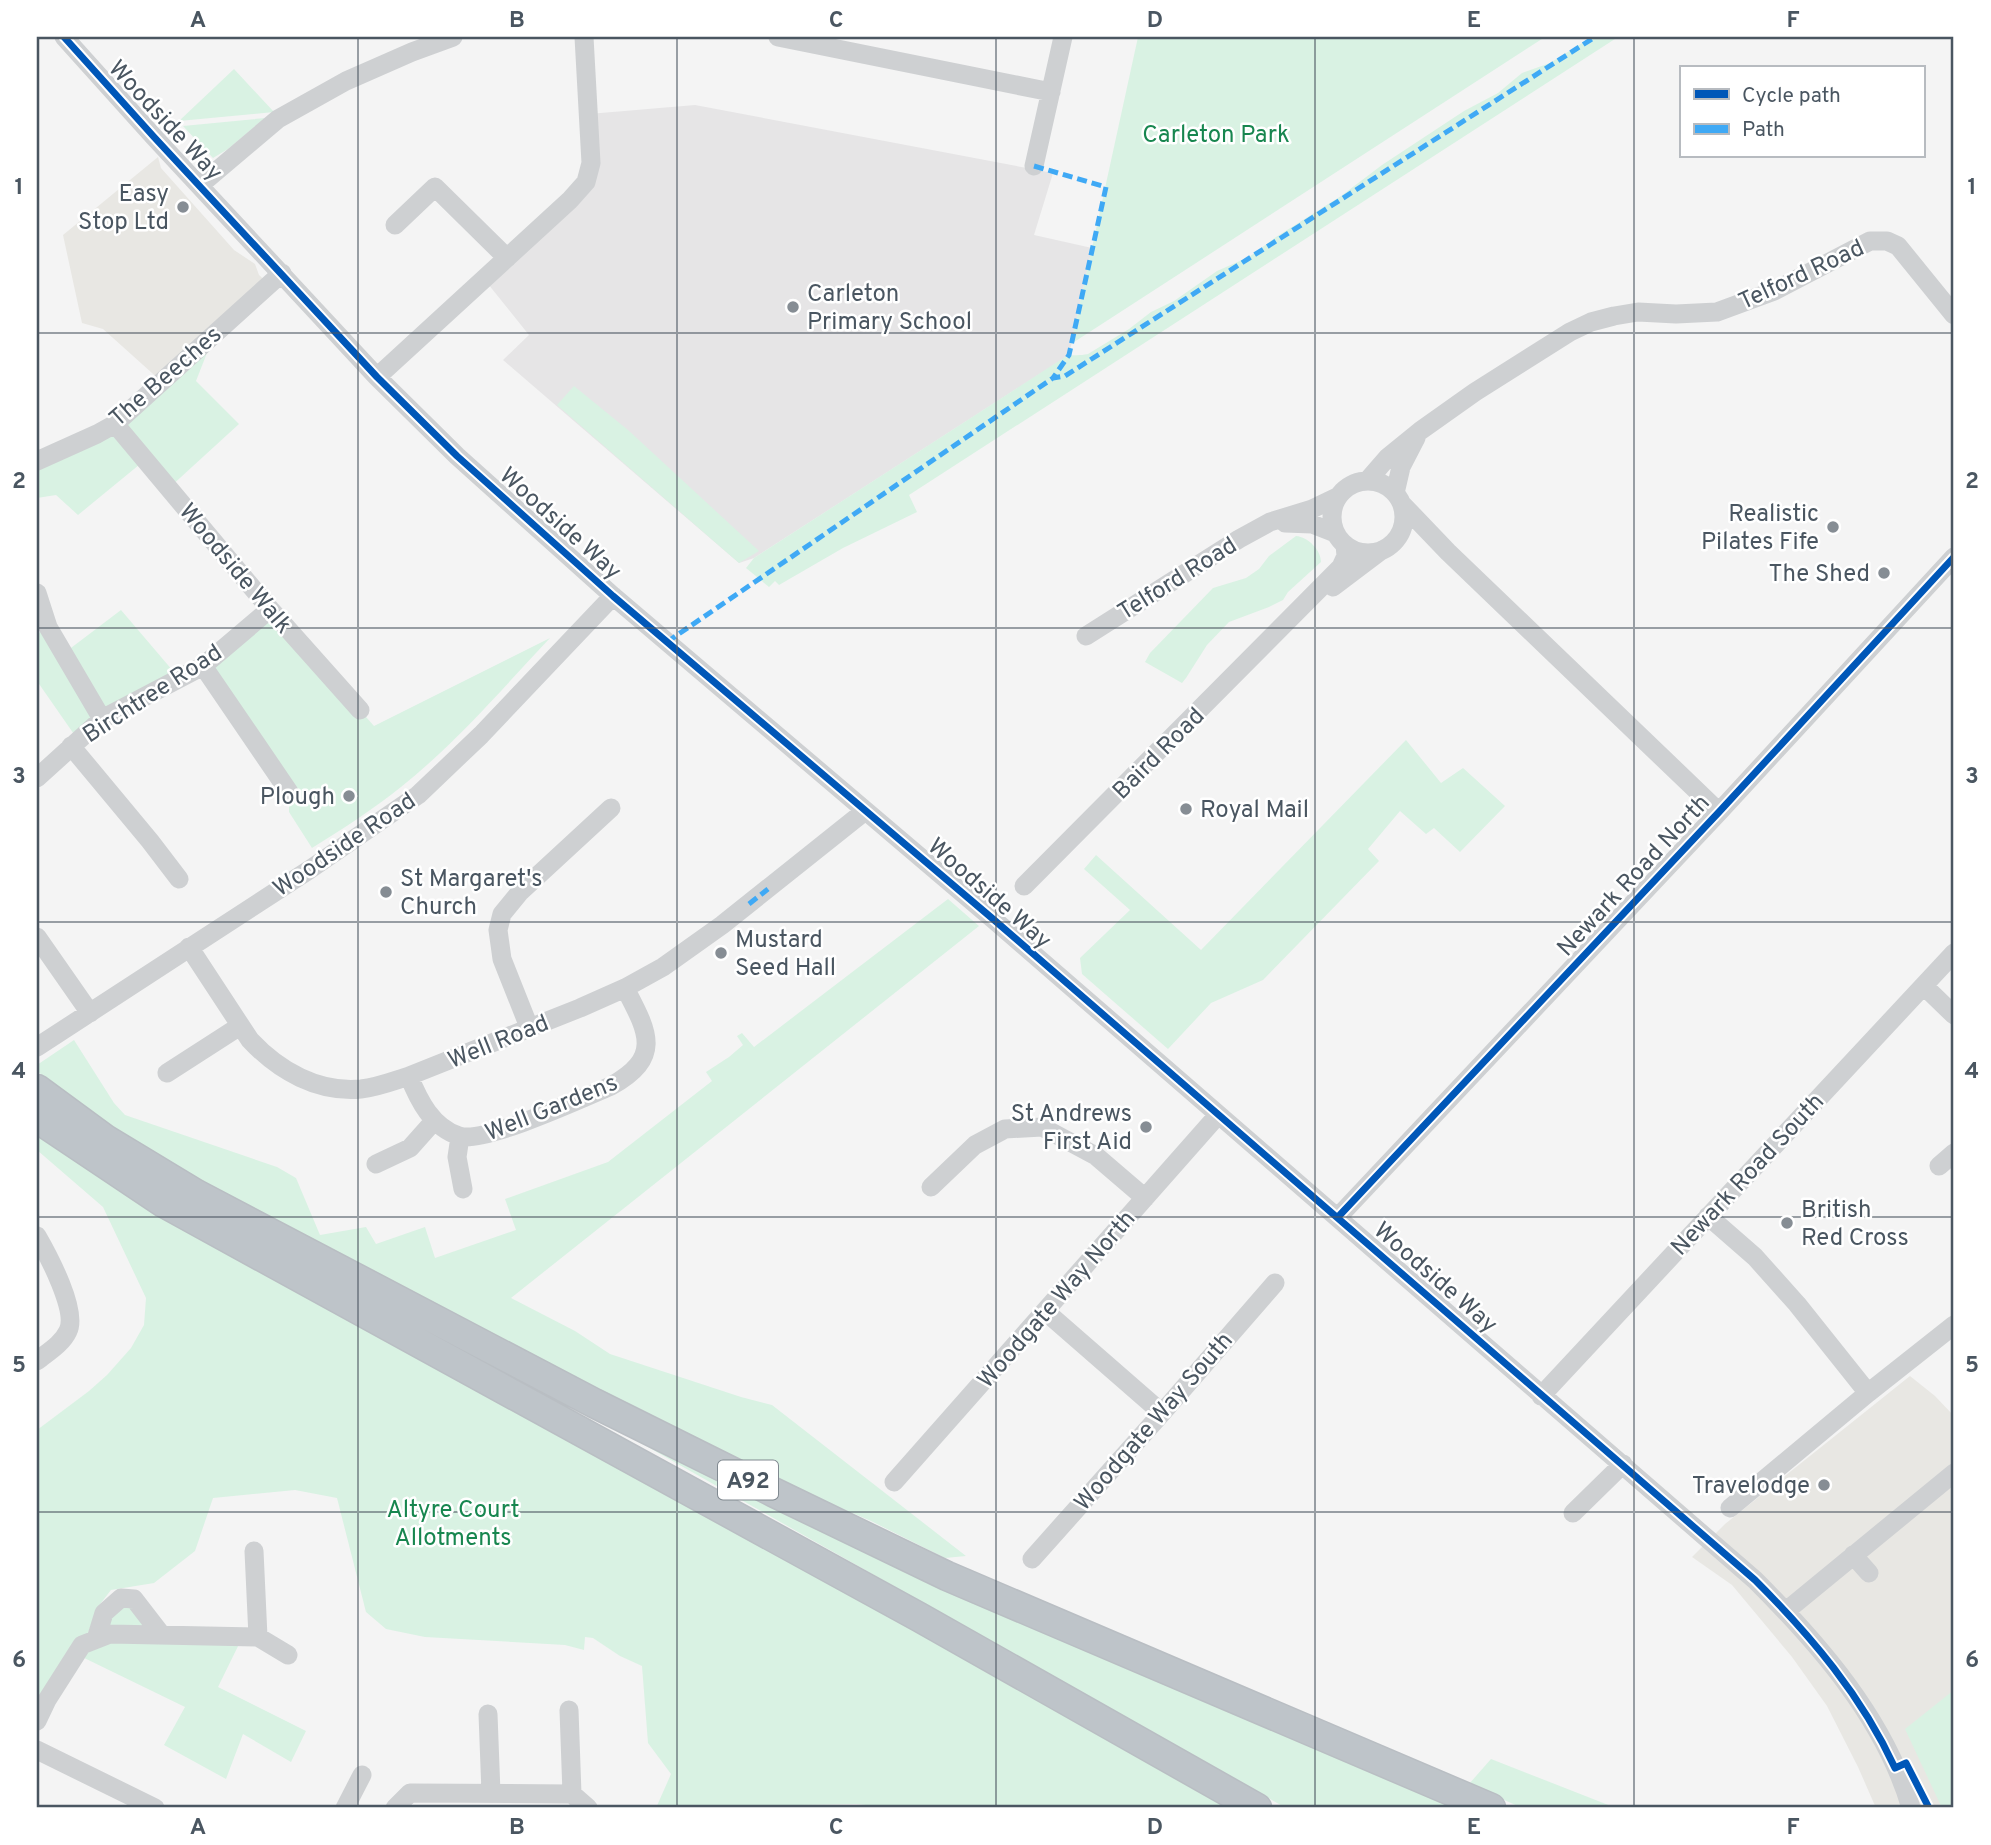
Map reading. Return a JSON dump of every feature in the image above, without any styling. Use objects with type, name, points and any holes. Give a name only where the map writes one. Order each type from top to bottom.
[{"type":"highway","name":"A92","points":[[37,1089],[105,1139],[196,1195],[594,1403],[775,1493],[947,1576],[1491,1808]]},
{"type":"highway","name":"A92","points":[[37,1118],[164,1203],[907,1610],[1257,1808]]},
{"type":"street","name":"Woodside Way","points":[[64,37],[377,377],[457,456],[613,596],[1744,1569],[1814,1642],[1860,1704],[1882,1738],[1911,1807]]},
{"type":"street","points":[[200,185],[278,119],[346,81],[453,37]]},
{"type":"street","points":[[377,377],[580,189],[590,173],[584,37]]},
{"type":"street","points":[[778,37],[1052,92]]},
{"type":"street","points":[[1034,166],[1063,37]]},
{"type":"street","points":[[395,225],[435,187],[507,258]]},
{"type":"street","name":"Telford Road","points":[[1368,480],[1388,457],[1475,392],[1570,332],[1591,322],[1638,312],[1717,312],[1774,291],[1875,240],[1898,246],[1954,315]]},
{"type":"street","name":"The Beeches","points":[[37,461],[115,424],[282,273]]},
{"type":"street","name":"Woodside Walk","points":[[115,424],[270,609],[360,710]]},
{"type":"street","name":"Telford Road","points":[[1399,498],[1401,467],[1420,431]]},
{"type":"street","points":[[1340,539],[1332,522],[1332,509],[1337,498],[1349,486],[1358,482],[1368,480],[1388,486],[1448,552],[1719,812]]},
{"type":"street","name":"Telford Road","points":[[1086,636],[1239,538],[1270,522],[1337,498]]},
{"type":"street","points":[[1389,545],[1401,532],[1404,523],[1399,498]]},
{"type":"street","points":[[1270,522],[1311,524],[1363,553],[1373,553],[1389,545],[1420,540],[1448,552]]},
{"type":"street","name":"Baird Road","points":[[1024,886],[1341,567],[1346,556],[1340,539]]},
{"type":"street","name":"Baird Road","points":[[1291,619],[1389,545]]},
{"type":"street","name":"Newark Road North","points":[[1338,1217],[1719,812],[1954,557]]},
{"type":"street","points":[[37,593],[48,627],[102,719]]},
{"type":"street","name":"Woodside Road","points":[[37,1046],[370,830],[418,795],[481,735],[613,596]]},
{"type":"street","name":"Birchtree Road","points":[[37,778],[102,719],[203,666],[270,609]]},
{"type":"street","points":[[203,666],[289,792]]},
{"type":"street","points":[[71,746],[179,878]]},
{"type":"street","points":[[529,1027],[502,959],[498,930],[502,914],[520,892],[611,807]]},
{"type":"street","name":"Well Road","points":[[189,947],[240,1026],[262,1053],[280,1067],[299,1078],[337,1089],[379,1086],[625,988],[663,967],[749,904],[865,811]]},
{"type":"street","points":[[37,937],[90,1013]]},
{"type":"street","name":"Newark Road South","points":[[1541,1395],[1954,953]]},
{"type":"street","points":[[1924,986],[1954,1015]]},
{"type":"street","name":"Well Gardens","points":[[409,1076],[418,1099],[434,1121],[460,1137],[474,1138],[505,1129],[611,1086],[636,1069],[644,1056],[647,1037],[625,988]]},
{"type":"street","points":[[167,1073],[240,1026]]},
{"type":"street","name":"Woodgate Way North","points":[[894,1482],[1218,1115]]},
{"type":"street","points":[[376,1164],[410,1148],[434,1121]]},
{"type":"street","points":[[932,1186],[975,1145],[1005,1129],[1042,1127],[1096,1156],[1145,1198]]},
{"type":"street","name":"Well Gardens","points":[[460,1137],[457,1157],[463,1189]]},
{"type":"street","points":[[1708,1216],[1752,1254],[1797,1304],[1868,1393]]},
{"type":"street","points":[[37,1236],[68,1301],[71,1322],[61,1342],[37,1361]]},
{"type":"street","name":"Woodgate Way South","points":[[1032,1559],[1275,1283]]},
{"type":"street","points":[[1045,1311],[1162,1413]]},
{"type":"street","points":[[1730,1508],[1954,1325]]},
{"type":"street","points":[[1573,1513],[1623,1464]]},
{"type":"street","points":[[1786,1611],[1954,1473]]},
{"type":"street","points":[[254,1551],[258,1637]]},
{"type":"street","points":[[1853,1555],[1869,1573]]},
{"type":"street","points":[[96,1639],[103,1613],[121,1598],[134,1599],[161,1634]]},
{"type":"street","points":[[37,1721],[82,1644],[110,1634],[258,1637],[288,1655]]},
{"type":"street","points":[[569,1710],[572,1794]]},
{"type":"street","points":[[488,1714],[491,1793]]},
{"type":"street","points":[[37,1750],[155,1808]]},
{"type":"street","points":[[345,1808],[362,1775]]},
{"type":"street","points":[[395,1808],[410,1793],[491,1793],[572,1794],[588,1808]]},
{"type":"shaded area","name":"Carleton Primary School","points":[[695,105],[1053,173],[1034,235],[1092,248],[1069,355],[754,558],[739,563],[503,360],[529,335],[484,279],[580,189],[589,114]]},
{"type":"shaded area","points":[[158,157],[161,168],[234,250],[255,264],[259,275],[269,284],[162,382],[103,329],[82,323],[63,235]]},
{"type":"shaded area","points":[[1910,1376],[1954,1416],[1954,1808],[1947,1802],[1933,1808],[1876,1808],[1827,1706],[1792,1657],[1732,1585],[1692,1557],[1725,1524]]},
{"type":"green space","name":"Carleton Park","points":[[1138,37],[1545,37],[1071,344]]},
{"type":"green space","points":[[1592,37],[1618,37],[909,495],[917,512],[843,548],[779,585],[775,581],[769,587],[746,568],[754,558],[1065,357],[1088,354],[1217,271],[1249,257],[1341,196],[1382,165],[1464,111],[1498,93],[1522,73],[1550,63]]},
{"type":"green space","points":[[234,69],[274,112],[179,121]]},
{"type":"green space","points":[[265,118],[213,158],[183,126]]},
{"type":"green space","points":[[214,335],[196,381],[239,424],[169,488],[145,460],[78,515],[56,495],[37,498],[37,461],[97,434]]},
{"type":"green space","points":[[574,386],[628,430],[759,551],[739,563],[557,405]]},
{"type":"green space","points":[[1296,536],[1313,545],[1321,562],[1288,592],[1283,600],[1229,622],[1207,645],[1182,683],[1145,662],[1150,653],[1213,588],[1246,578]]},
{"type":"green space","points":[[270,609],[374,726],[550,638],[478,715],[421,770],[369,811],[312,848],[289,812],[289,792],[203,666]]},
{"type":"green space","points":[[121,610],[179,678],[78,740],[37,681],[37,634],[48,627],[63,654]]},
{"type":"green space","points":[[1406,740],[1441,783],[1463,768],[1505,806],[1460,852],[1434,828],[1426,834],[1400,811],[1368,849],[1379,861],[1263,980],[1211,1003],[1168,1049],[1082,974],[1080,958],[1130,910],[1084,869],[1096,855],[1201,950]]},
{"type":"green space","points":[[948,899],[979,926],[511,1298],[575,1331],[610,1354],[772,1405],[966,1556],[945,1558],[871,1521],[794,1488],[430,1301],[220,1198],[148,1154],[37,1071],[37,1065],[74,1040],[114,1103],[125,1115],[277,1167],[296,1178],[320,1235],[366,1227],[376,1244],[425,1227],[435,1258],[516,1230],[505,1199],[608,1162],[712,1081],[706,1072],[743,1045],[737,1036],[742,1033],[754,1047]]},
{"type":"green space","name":"Altyre Court Allotments","points":[[37,1129],[1229,1808],[896,1808],[856,1804],[800,1805],[799,1808],[656,1808],[671,1774],[648,1743],[642,1666],[620,1656],[593,1638],[585,1637],[584,1650],[565,1645],[425,1637],[386,1629],[366,1612],[337,1498],[295,1490],[213,1498],[195,1551],[154,1583],[111,1590],[97,1608],[88,1633],[37,1704],[37,1430],[89,1391],[131,1348],[144,1325],[146,1298],[103,1207],[37,1150]]},
{"type":"green space","points":[[639,1442],[1390,1779],[1465,1808],[1286,1808]]},
{"type":"green space","points":[[121,1598],[161,1634],[243,1636],[218,1687],[306,1731],[291,1762],[243,1734],[226,1779],[164,1745],[185,1707],[76,1654]]},
{"type":"green space","points":[[1954,1690],[1954,1808],[1942,1808],[1905,1729]]},
{"type":"green space","points":[[1491,1759],[1616,1808],[1522,1808],[1469,1784]]},
{"type":"marked path","points":[[667,642],[1053,378],[1065,376],[1595,37]]},
{"type":"marked path","points":[[1034,166],[1106,187],[1069,355],[1053,378]]},
{"type":"marked path","points":[[749,904],[768,889]]},
{"type":"cycle path","points":[[64,37],[377,377],[457,456],[613,596],[993,919],[1755,1580],[1834,1668],[1867,1716],[1895,1768],[1906,1763],[1929,1808]]},
{"type":"cycle path","points":[[1338,1217],[1719,812],[1954,557]]},
{"type":"place","name":"Easy Stop Ltd","points":[[183,207]]},
{"type":"place","name":"Carleton Primary School","points":[[793,307]]},
{"type":"place","name":"Realistic Pilates Fife","points":[[1833,527]]},
{"type":"place","name":"The Shed","points":[[1884,573]]},
{"type":"place","name":"Plough","points":[[349,796]]},
{"type":"place","name":"Royal Mail","points":[[1186,809]]},
{"type":"place","name":"St Margaret's Church","points":[[386,892]]},
{"type":"place","name":"Mustard Seed Hall","points":[[721,953]]},
{"type":"place","name":"St Andrews First Aid","points":[[1146,1127]]},
{"type":"place","name":"British Red Cross","points":[[1787,1223]]},
{"type":"place","name":"Travelodge","points":[[1824,1485]]}]
